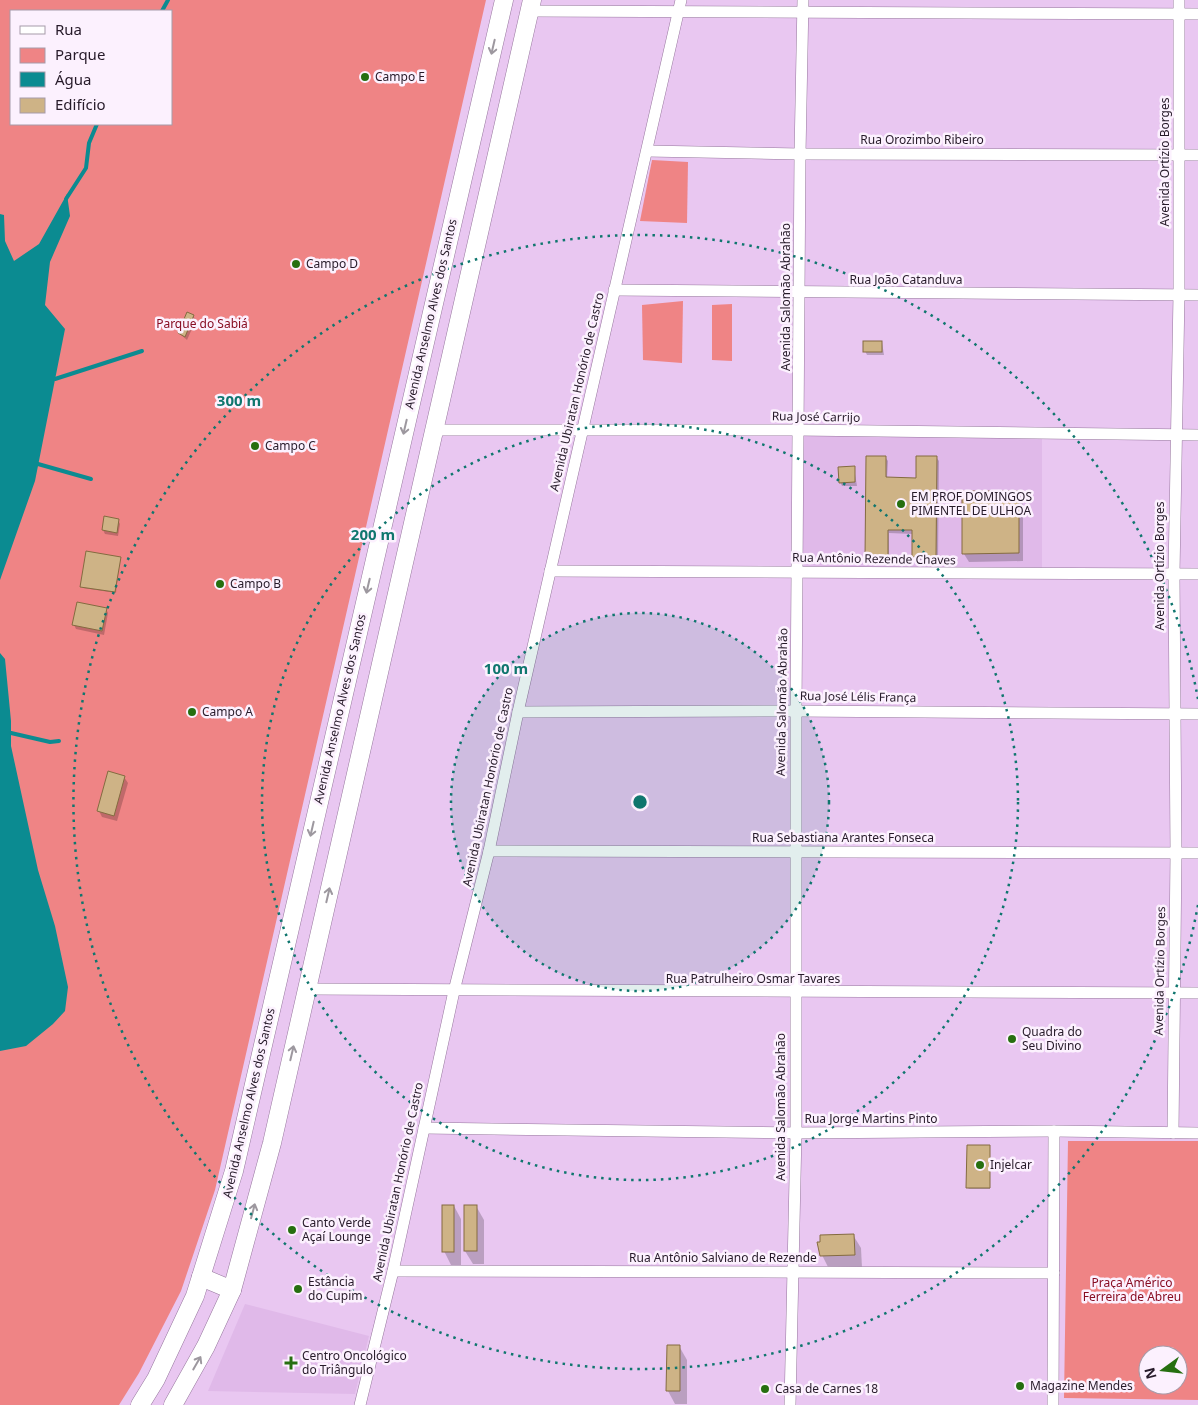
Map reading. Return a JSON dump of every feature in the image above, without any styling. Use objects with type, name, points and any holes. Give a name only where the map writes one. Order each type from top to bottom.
[{"type":"main road","name":"Avenida Anselmo Alves dos Santos","points":[[140,1405],[164,1362],[195,1296],[234,1172],[504,0]]},
{"type":"main road","points":[[172,1405],[206,1346],[232,1290],[272,1142],[530,6]]},
{"type":"main road","points":[[459,194],[466,203],[484,207]]},
{"type":"main road","points":[[448,238],[475,246]]},
{"type":"main road","points":[[201,1277],[232,1290]]},
{"type":"street","name":"Avenida Ortízio Borges","points":[[1173,1133],[1176,853],[1174,574],[1179,294],[1179,0]]},
{"type":"street","name":"Avenida Ubiratan Honório de Castro","points":[[360,1405],[393,1271],[454,991],[489,851],[518,712],[680,5]]},
{"type":"street","points":[[530,6],[804,6],[1198,14]]},
{"type":"street","name":"Avenida Salomão Abrahão","points":[[790,1405],[796,1133],[794,993],[796,710],[800,154],[804,6]]},
{"type":"street","name":"Rua Orozimbo Ribeiro","points":[[647,151],[800,154],[1198,155]]},
{"type":"street","name":"Rua João Catanduva","points":[[614,290],[1198,295]]},
{"type":"street","name":"Rua José Carrijo","points":[[433,430],[798,430],[1198,435]]},
{"type":"street","name":"Rua Antônio Rezende Chaves","points":[[550,572],[1198,574]]},
{"type":"street","name":"Rua José Lélis França","points":[[518,712],[796,710],[1198,714]]},
{"type":"street","name":"Rua Sebastiana Arantes Fonseca","points":[[489,851],[1198,853]]},
{"type":"street","name":"Rua Patrulheiro Osmar Tavares","points":[[307,989],[794,993],[1198,993]]},
{"type":"street","name":"Rua Jorge Martins Pinto","points":[[424,1128],[796,1133],[1054,1131],[1198,1133]]},
{"type":"street","points":[[1053,1405],[1054,1131]]},
{"type":"street","name":"Rua Antônio Salviano de Rezende","points":[[393,1271],[1054,1273]]},
{"type":"shaded area","points":[[797,432],[1042,436],[1042,573],[796,571]]},
{"type":"shaded area","name":"Centro Oncológico do Triângulo","points":[[245,1304],[369,1336],[355,1394],[208,1391]]},
{"type":"green space","name":"Parque do Sabiá","points":[[0,0],[486,0],[215,1190],[181,1291],[139,1373],[119,1405],[0,1405]]},
{"type":"green space","points":[[652,160],[688,162],[687,223],[640,221]]},
{"type":"green space","points":[[683,301],[682,363],[643,360],[642,305]]},
{"type":"green space","points":[[732,304],[732,361],[712,360],[712,305]]},
{"type":"green space","name":"Praça Américo Ferreira de Abreu","points":[[1068,1141],[1198,1141],[1198,1400],[1064,1398]]},
{"type":"water","points":[[67,194],[70,216],[50,262],[45,305],[65,329],[35,481],[0,580],[0,214],[4,215],[5,241],[14,261],[39,244]]},
{"type":"water","points":[[0,653],[5,659],[11,721],[11,746],[38,870],[55,926],[68,987],[65,1011],[53,1024],[26,1046],[0,1051]]},
{"type":"building","points":[[187,312],[194,315],[185,337],[178,333]]},
{"type":"building","points":[[863,341],[882,341],[882,352],[863,352]]},
{"type":"building","name":"EM PROF DOMINGOS PIMENTEL DE ULHOA","points":[[866,456],[886,456],[886,477],[916,478],[916,456],[937,456],[936,557],[912,557],[912,530],[888,530],[888,558],[865,558]]},
{"type":"building","points":[[855,466],[855,482],[839,483],[838,467]]},
{"type":"building","points":[[962,491],[1019,491],[1019,553],[962,554]]},
{"type":"building","points":[[104,516],[119,519],[117,533],[102,530]]},
{"type":"building","points":[[86,551],[121,557],[115,592],[80,587]]},
{"type":"building","points":[[77,602],[107,608],[102,631],[72,625]]},
{"type":"building","points":[[108,771],[125,776],[114,816],[97,811]]},
{"type":"building","points":[[967,1145],[990,1145],[990,1188],[966,1188]]},
{"type":"building","points":[[442,1205],[454,1205],[454,1252],[442,1252]]},
{"type":"building","points":[[464,1205],[477,1205],[477,1251],[464,1251]]},
{"type":"building","points":[[854,1234],[855,1255],[820,1256],[817,1242],[820,1242],[820,1235]]},
{"type":"building","points":[[667,1345],[680,1345],[680,1391],[666,1391]]},
{"type":"waterway","points":[[163,10],[168,0]]},
{"type":"waterway","points":[[66,199],[86,168],[89,143],[97,125]]},
{"type":"waterway","points":[[55,379],[142,351]]},
{"type":"waterway","points":[[38,464],[91,479]]},
{"type":"waterway","points":[[11,733],[50,742],[59,741]]},
{"type":"place","name":"Campo E","points":[[365,77]]},
{"type":"place","name":"Campo D","points":[[296,264]]},
{"type":"place","name":"Campo C","points":[[255,446]]},
{"type":"place","name":"EM PROF DOMINGOS PIMENTEL DE ULHOA","points":[[901,504]]},
{"type":"place","name":"Campo B","points":[[220,584]]},
{"type":"place","name":"Campo A","points":[[192,712]]},
{"type":"place","name":"Quadra do Seu Divino","points":[[1012,1039]]},
{"type":"place","name":"Injelcar","points":[[980,1165]]},
{"type":"place","name":"Canto Verde Açaí Lounge","points":[[292,1230]]},
{"type":"place","name":"Estância do Cupim","points":[[298,1289]]},
{"type":"place","name":"Centro Oncológico do Triângulo","points":[[291,1363]]},
{"type":"place","name":"Magazine Mendes","points":[[1020,1386]]},
{"type":"place","name":"Casa de Carnes 18","points":[[765,1389]]}]
